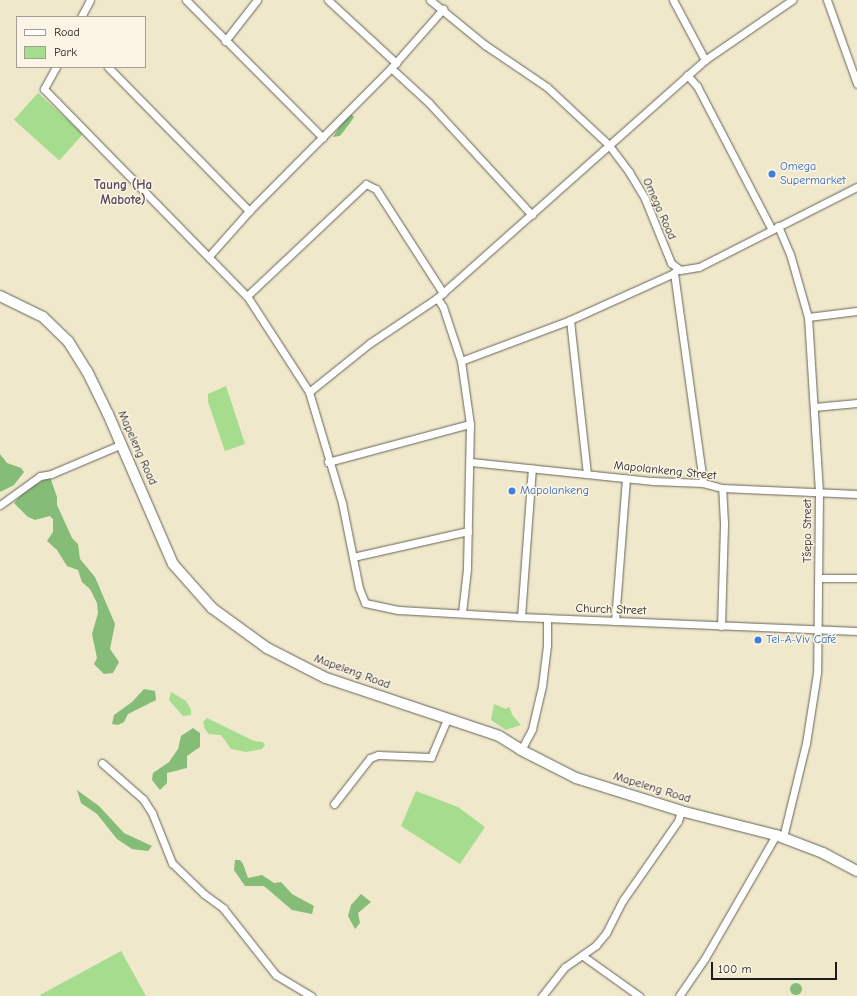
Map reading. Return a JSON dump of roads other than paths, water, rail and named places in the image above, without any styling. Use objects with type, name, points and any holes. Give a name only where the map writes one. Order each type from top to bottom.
[{"type":"street","points":[[82,16],[90,0]]},
{"type":"street","points":[[186,0],[225,41],[323,138]]},
{"type":"street","points":[[225,41],[257,0]]},
{"type":"street","points":[[328,0],[393,65],[532,215]]},
{"type":"street","points":[[673,0],[705,60]]},
{"type":"street","points":[[309,392],[370,343],[440,295],[532,215],[608,144],[705,60],[792,0]]},
{"type":"street","points":[[827,0],[857,84]]},
{"type":"street","name":"Omega Road","points":[[433,1],[486,45],[547,87],[608,144],[630,172],[645,199],[671,263],[676,271]]},
{"type":"street","points":[[210,255],[249,211],[323,138],[393,65],[443,9]]},
{"type":"street","points":[[55,68],[44,89],[210,255],[247,296],[309,392],[328,462],[342,503],[353,557],[468,530]]},
{"type":"street","points":[[109,68],[249,211]]},
{"type":"street","name":"Tšepo Street","points":[[679,996],[706,958],[779,836],[802,759],[817,673],[819,578],[819,494],[808,317],[790,254],[697,86],[687,75]]},
{"type":"street","points":[[247,296],[366,184],[376,189],[440,295],[461,361],[470,424],[471,462],[467,569],[462,613]]},
{"type":"street","points":[[461,361],[570,320],[676,271],[699,267],[857,187]]},
{"type":"street","points":[[676,271],[703,483]]},
{"type":"street","name":"Mapeleng Road","points":[[0,296],[43,317],[58,329],[87,371],[122,444],[173,564],[212,608],[266,648],[299,666],[379,697],[448,716],[499,736],[521,750],[576,778],[681,811],[779,836],[833,858],[857,871]]},
{"type":"street","points":[[808,317],[857,311]]},
{"type":"street","points":[[570,320],[587,472]]},
{"type":"street","points":[[814,407],[857,403]]},
{"type":"street","points":[[328,462],[470,424]]},
{"type":"street","points":[[0,505],[40,476],[51,474],[122,444]]},
{"type":"street","name":"Mapolankeng Street","points":[[471,462],[587,472],[626,478],[703,483],[722,488],[819,494],[857,494]]},
{"type":"street","points":[[521,617],[532,468]]},
{"type":"street","points":[[615,621],[626,478]]},
{"type":"street","points":[[721,626],[724,523],[722,488]]},
{"type":"street","name":"Church Street","points":[[353,557],[359,588],[365,603],[399,610],[521,617],[857,631]]},
{"type":"street","points":[[819,578],[857,578]]},
{"type":"street","points":[[521,750],[532,729],[542,686],[547,645],[547,618]]},
{"type":"street","points":[[334,804],[370,758],[378,755],[431,757],[448,716]]},
{"type":"street","points":[[102,763],[143,799],[152,812],[172,863],[204,894],[223,908],[276,975],[311,996]]},
{"type":"street","points":[[542,996],[565,967],[583,956],[606,933],[623,900],[678,821],[681,811]]},
{"type":"street","points":[[583,956],[639,996]]},
{"type":"place","name":"Omega Supermarket","points":[[772,174]]},
{"type":"place","name":"Mapolankeng","points":[[512,491]]},
{"type":"place","name":"Tel-A-Viv Café","points":[[758,640]]},
{"type":"district","name":"Taung (Ha Mabote)","points":[[123,194]]}]
